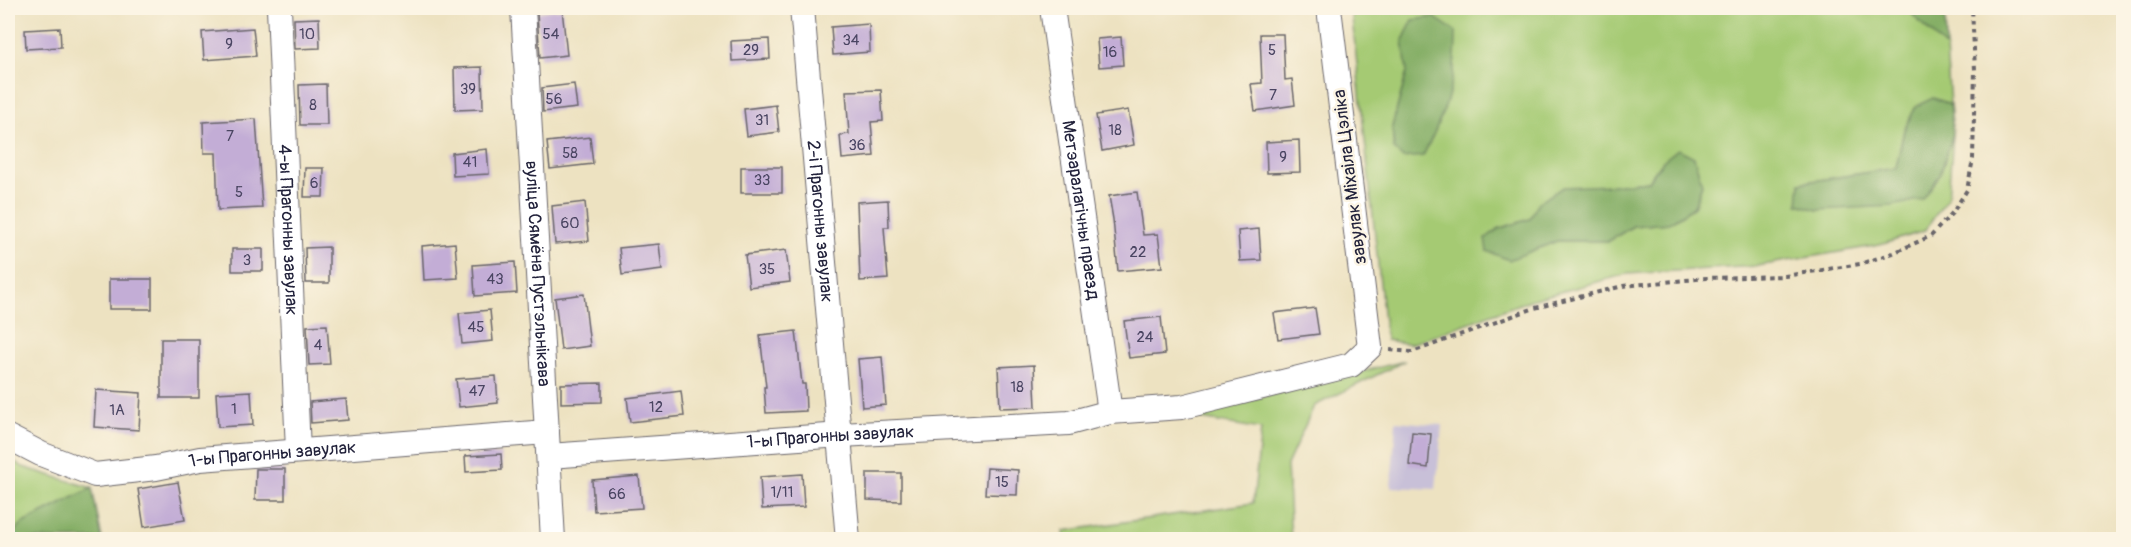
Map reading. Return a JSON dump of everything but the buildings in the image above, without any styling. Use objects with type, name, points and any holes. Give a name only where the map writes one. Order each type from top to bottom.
[{"type":"street","name":"4-ы Прагонны завулак","points":[[279,8],[298,451]]},
{"type":"street","name":"вуліца Сямёна Пустэльнікава","points":[[523,8],[553,540]]},
{"type":"street","name":"2-і Прагонны завулак","points":[[802,8],[841,435],[848,540]]},
{"type":"street","name":"Метэаралагічны праезд","points":[[1052,8],[1110,412]]},
{"type":"street","name":"завулак Міхаіла Цэліка","points":[[1329,8],[1370,347]]},
{"type":"street","name":"1-ы Прагонны завулак","points":[[8,436],[41,454],[94,475],[156,468],[200,459],[298,451],[841,435],[1069,423],[1110,412],[1182,407],[1274,386],[1351,365],[1370,347]]},
{"type":"path","points":[[1370,347],[1412,352],[1535,308],[1623,286],[1707,278],[1785,276],[1860,264],[1893,253],[1931,236],[1953,212],[1967,190],[1973,159],[1976,70],[1972,8]]},
{"type":"shaded area","points":[[1396,421],[1442,425],[1436,489],[1391,487]]},
{"type":"green space","points":[[1351,8],[1906,8],[1946,48],[1950,104],[1933,98],[1904,130],[1896,168],[1800,183],[1817,210],[1853,206],[1940,175],[1953,134],[1948,198],[1924,231],[1880,245],[1758,266],[1627,274],[1530,300],[1411,344],[1386,340]],"holes":[[[1407,72],[1394,149],[1392,127]],[[1663,161],[1702,184],[1694,207],[1669,223],[1633,226],[1609,241],[1557,241],[1536,249],[1498,229],[1530,219],[1613,185],[1648,181]]]},
{"type":"green space","points":[[1906,8],[1945,8],[1946,48]]},
{"type":"green space","points":[[1434,17],[1456,32],[1452,82],[1444,111],[1423,156],[1403,158],[1394,149],[1392,127],[1407,72],[1403,40],[1413,20]]},
{"type":"green space","points":[[1933,98],[1950,104],[1953,134],[1940,175],[1923,199],[1892,206],[1817,210],[1798,204],[1800,183],[1896,168],[1904,130],[1916,106]]},
{"type":"green space","points":[[1678,149],[1694,157],[1702,184],[1694,207],[1669,223],[1633,226],[1609,241],[1557,241],[1509,260],[1487,251],[1485,239],[1498,229],[1530,219],[1538,203],[1563,187],[1648,181],[1663,161]]},
{"type":"green space","points":[[1405,361],[1314,406],[1287,465],[1291,539],[1065,540],[1064,531],[1253,503],[1261,429],[1184,416]]},
{"type":"green space","points":[[8,457],[23,467],[92,488],[23,523],[8,537]]},
{"type":"green space","points":[[92,488],[102,539],[8,539],[23,523]]},
{"type":"waterway","points":[[8,532],[18,540]]}]
